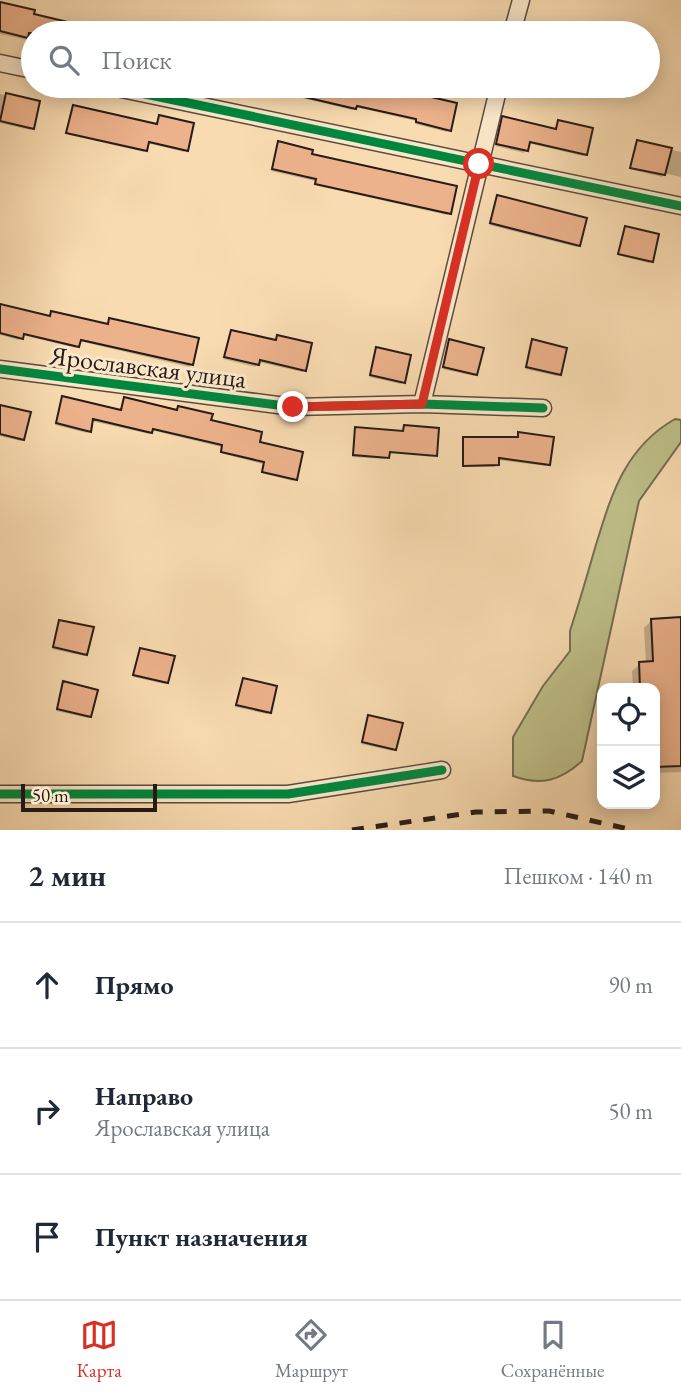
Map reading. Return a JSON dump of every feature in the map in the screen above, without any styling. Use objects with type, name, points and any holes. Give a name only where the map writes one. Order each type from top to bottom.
[{"type":"street","points":[[515,21],[521,0]]},
{"type":"street","points":[[0,63],[21,67]]},
{"type":"street","points":[[164,98],[681,206]]},
{"type":"street","points":[[422,404],[496,98]]},
{"type":"street","name":"Ярославская улица","points":[[0,369],[293,407],[422,404],[542,408]]},
{"type":"street","points":[[0,794],[288,794],[442,770]]},
{"type":"green space","points":[[675,419],[681,420],[681,442],[639,501],[582,761],[566,773],[550,780],[533,781],[513,776],[513,737],[543,686],[570,651],[570,631],[614,492],[631,459],[658,431]]},
{"type":"building","points":[[0,2],[35,10],[34,14],[64,21],[21,21],[21,36],[0,31]]},
{"type":"building","points":[[6,93],[40,101],[34,129],[0,121]]},
{"type":"building","points":[[309,98],[436,98],[457,103],[451,131],[416,122],[416,119],[357,106],[356,109]]},
{"type":"building","points":[[73,105],[157,124],[159,115],[194,123],[188,151],[149,142],[147,151],[66,133]]},
{"type":"building","points":[[502,116],[556,129],[558,120],[593,128],[587,155],[530,142],[528,151],[496,144]]},
{"type":"building","points":[[637,140],[672,148],[665,175],[630,168]]},
{"type":"building","points":[[278,141],[313,150],[312,154],[457,186],[451,214],[315,184],[316,179],[272,169]]},
{"type":"building","points":[[497,195],[587,218],[580,246],[490,223]]},
{"type":"building","points":[[625,226],[659,234],[653,262],[618,254]]},
{"type":"building","points":[[0,304],[50,316],[51,311],[108,324],[109,318],[199,338],[193,365],[81,340],[79,347],[24,334],[23,339],[0,333]]},
{"type":"building","points":[[231,330],[276,340],[277,335],[312,343],[306,371],[260,360],[259,365],[224,357]]},
{"type":"building","points":[[449,339],[484,348],[477,375],[443,367]]},
{"type":"building","points":[[532,339],[567,348],[561,375],[526,367]]},
{"type":"building","points":[[376,347],[411,355],[405,383],[370,375]]},
{"type":"building","points":[[62,396],[121,410],[124,397],[177,410],[178,406],[213,414],[211,420],[262,432],[260,442],[303,452],[297,480],[262,472],[264,462],[221,452],[222,445],[93,419],[91,432],[56,423]]},
{"type":"building","points":[[0,405],[31,412],[24,440],[0,434]]},
{"type":"building","points":[[404,425],[439,428],[437,456],[390,452],[389,458],[353,455],[355,427],[403,431]]},
{"type":"building","points":[[518,432],[554,437],[550,465],[499,458],[499,465],[463,466],[463,437],[518,437]]},
{"type":"building","points":[[681,617],[681,766],[660,767],[660,683],[640,683],[639,662],[653,661],[651,619]]},
{"type":"building","points":[[59,620],[94,627],[87,655],[53,647]]},
{"type":"building","points":[[140,648],[175,656],[168,683],[133,675]]},
{"type":"building","points":[[243,678],[277,686],[271,713],[236,705]]},
{"type":"building","points":[[63,681],[98,690],[91,717],[57,709]]},
{"type":"building","points":[[368,715],[403,723],[396,750],[362,742]]},
{"type":"railway","points":[[352,830],[476,812],[549,811],[633,830]]},
{"type":"cycle path","points":[[164,98],[681,206]]},
{"type":"cycle path","points":[[0,369],[293,407],[422,404],[543,408]]},
{"type":"cycle path","points":[[0,794],[288,794],[442,770]]},
{"type":"route","points":[[293,407],[422,404],[479,164]]}]
